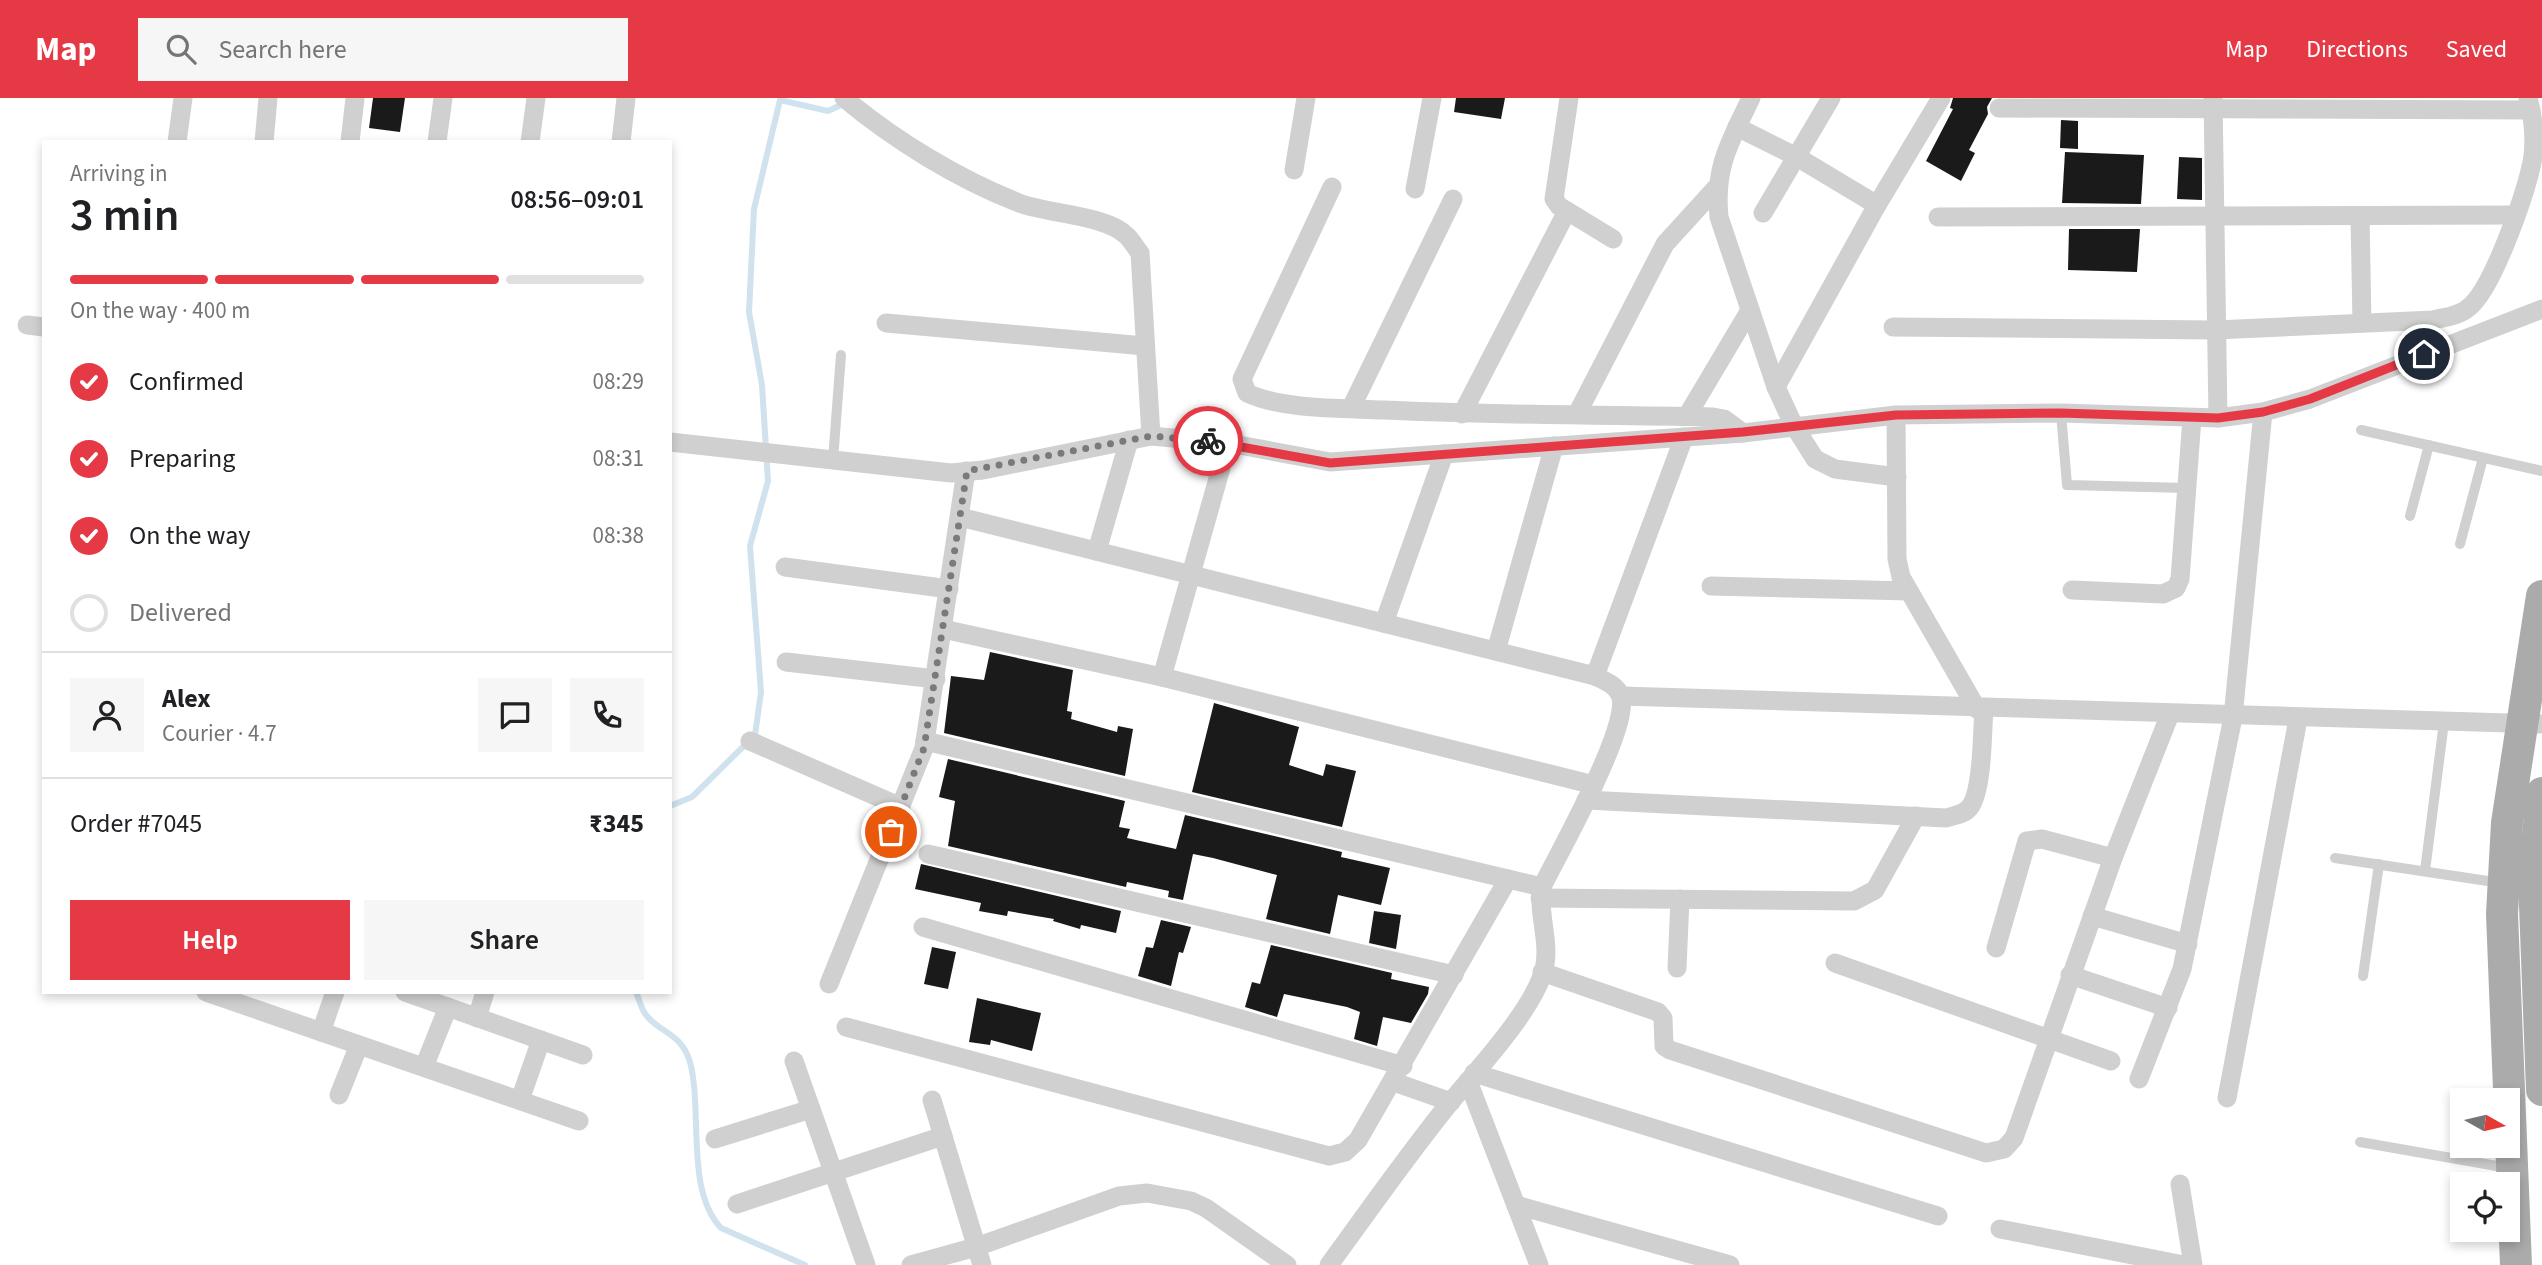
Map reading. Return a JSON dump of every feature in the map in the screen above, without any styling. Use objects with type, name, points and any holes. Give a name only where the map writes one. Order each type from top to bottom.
[{"type":"main road","points":[[2516,1265],[2502,914],[2507,822],[2532,724],[2542,596]]},
{"type":"main road","points":[[2542,793],[2534,879],[2539,947],[2542,1090]]},
{"type":"street","points":[[177,140],[183,98]]},
{"type":"street","points":[[264,140],[268,98]]},
{"type":"street","points":[[350,140],[355,98]]},
{"type":"street","points":[[438,140],[443,98]]},
{"type":"street","points":[[530,140],[536,98]]},
{"type":"street","points":[[621,140],[626,98]]},
{"type":"street","points":[[844,98],[864,116],[951,169],[1021,204],[1109,225],[1126,234],[1140,253],[1151,436]]},
{"type":"street","points":[[1294,170],[1306,98]]},
{"type":"street","points":[[1415,189],[1432,98]]},
{"type":"street","points":[[1569,98],[1553,187],[1554,199],[1567,211],[1613,239]]},
{"type":"street","points":[[1751,98],[1722,161],[1716,188],[1719,217],[1776,387],[1793,425],[1815,459],[1835,470],[1897,477]]},
{"type":"street","points":[[1763,214],[1831,98]]},
{"type":"street","points":[[1776,387],[1877,205],[1941,98]]},
{"type":"street","points":[[2213,102],[2218,418]]},
{"type":"street","points":[[1893,327],[2215,330],[2433,320],[2470,308],[2496,266],[2531,166],[2535,102],[2213,102],[1999,107]]},
{"type":"street","points":[[1738,127],[1797,157],[1877,205]]},
{"type":"street","points":[[1332,187],[1242,379],[1243,387],[1263,400],[1462,414],[1687,416],[1724,419],[1743,432]]},
{"type":"street","points":[[1577,414],[1665,244],[1716,188]]},
{"type":"street","points":[[1351,408],[1453,199]]},
{"type":"street","points":[[1462,414],[1567,211]]},
{"type":"street","points":[[1938,217],[2514,215]]},
{"type":"street","points":[[2360,216],[2362,323]]},
{"type":"street","points":[[672,442],[951,473],[1151,436],[1228,443],[1330,463],[1743,432],[1896,415],[2060,413],[2218,418],[2263,412],[2310,399],[2542,309]]},
{"type":"street","points":[[1687,416],[1750,310]]},
{"type":"street","points":[[886,323],[1145,346]]},
{"type":"street","points":[[2139,1079],[2168,1008],[2188,944],[2233,717],[2263,412]]},
{"type":"street","points":[[943,629],[1161,677],[1590,792],[1946,818],[1963,814],[1971,806],[1976,792],[1981,709],[1901,577],[1897,559],[1896,415]]},
{"type":"street","points":[[2072,590],[2163,594],[2176,588],[2180,579],[2192,418]]},
{"type":"street","points":[[1595,676],[1684,437]]},
{"type":"street","points":[[1097,551],[1129,440]]},
{"type":"street","points":[[1161,677],[1228,443]]},
{"type":"street","points":[[1496,651],[1554,446]]},
{"type":"street","points":[[1384,623],[1444,454]]},
{"type":"street","points":[[829,984],[925,741],[967,471]]},
{"type":"street","points":[[960,517],[1595,676],[1613,685],[1621,696],[1622,719],[1541,892],[1547,954],[1542,972],[1522,1010],[1405,1158],[1329,1265]]},
{"type":"street","points":[[785,568],[949,589]]},
{"type":"street","points":[[1711,586],[1909,591]]},
{"type":"street","points":[[786,662],[936,679]]},
{"type":"street","points":[[1621,696],[2298,719],[2532,724]]},
{"type":"street","points":[[1542,972],[1658,1013],[1663,1018],[1664,1045],[1670,1050],[1986,1153],[2004,1149],[2014,1138],[2113,858],[2170,715]]},
{"type":"street","points":[[2227,1098],[2298,719]]},
{"type":"street","points":[[750,741],[901,807]]},
{"type":"street","points":[[925,741],[1508,878],[1541,892],[1680,900],[1854,901],[1865,898],[1875,890],[1916,816]]},
{"type":"street","points":[[1996,948],[2027,841],[2042,839],[2113,858]]},
{"type":"street","points":[[928,854],[1454,975]]},
{"type":"street","points":[[846,1027],[1329,1156],[1345,1152],[1358,1140],[1508,878]]},
{"type":"street","points":[[1677,968],[1680,900]]},
{"type":"street","points":[[2092,916],[2188,944]]},
{"type":"street","points":[[923,927],[1398,1074],[1451,1102]]},
{"type":"street","points":[[1835,964],[2111,1061]]},
{"type":"street","points":[[2070,975],[2168,1008]]},
{"type":"street","points":[[212,994],[579,1121]]},
{"type":"street","points":[[321,1032],[334,994]]},
{"type":"street","points":[[411,994],[583,1055]]},
{"type":"street","points":[[477,1018],[484,994]]},
{"type":"street","points":[[424,1067],[448,1007]]},
{"type":"street","points":[[520,1100],[541,1040]]},
{"type":"street","points":[[339,1095],[359,1045]]},
{"type":"street","points":[[794,1061],[866,1265]]},
{"type":"street","points":[[1471,1077],[1539,1265]]},
{"type":"street","points":[[1471,1077],[1938,1216]]},
{"type":"street","points":[[932,1100],[979,1256]]},
{"type":"street","points":[[715,1139],[811,1109]]},
{"type":"street","points":[[737,1204],[943,1136]]},
{"type":"street","points":[[2180,1184],[2193,1265]]},
{"type":"street","points":[[911,1265],[979,1256],[1119,1196],[1147,1193],[1191,1201],[1206,1208],[1277,1264]]},
{"type":"street","points":[[1516,1205],[1730,1265]]},
{"type":"street","points":[[2000,1229],[2184,1265]]},
{"type":"lane","points":[[833,460],[841,355]]},
{"type":"lane","points":[[2060,413],[2067,485],[2187,488]]},
{"type":"lane","points":[[2361,430],[2542,471]]},
{"type":"lane","points":[[2410,516],[2429,445]]},
{"type":"lane","points":[[2460,544],[2483,458]]},
{"type":"lane","points":[[2425,871],[2444,722]]},
{"type":"lane","points":[[2335,858],[2504,883]]},
{"type":"lane","points":[[2363,976],[2379,864]]},
{"type":"lane","points":[[2360,1142],[2511,1168]]},
{"type":"building","points":[[373,98],[405,98],[400,132],[369,128]]},
{"type":"building","points":[[1456,98],[1505,98],[1501,119],[1454,112]]},
{"type":"building","points":[[1953,98],[1992,98],[1987,107],[1988,114],[1969,150],[1975,153],[1961,181],[1926,161],[1953,109],[1950,108]]},
{"type":"building","points":[[2061,120],[2078,121],[2078,149],[2060,148]]},
{"type":"building","points":[[2065,152],[2144,155],[2141,204],[2062,203]]},
{"type":"building","points":[[2179,157],[2202,158],[2202,200],[2177,199]]},
{"type":"building","points":[[2069,229],[2140,229],[2137,272],[2068,270]]},
{"type":"building","points":[[990,652],[1073,670],[1067,711],[1072,712],[1071,719],[1117,732],[1118,726],[1133,729],[1125,776],[944,733],[951,676],[984,680]]},
{"type":"building","points":[[1214,703],[1299,727],[1289,765],[1323,776],[1326,764],[1356,771],[1342,827],[1192,792]]},
{"type":"building","points":[[948,759],[1125,801],[1119,827],[1130,829],[1127,838],[1176,849],[1185,815],[1342,852],[1341,857],[1390,868],[1381,905],[1338,895],[1330,934],[1266,919],[1277,875],[1213,858],[1193,854],[1183,900],[1168,897],[1169,891],[1127,882],[1126,887],[948,846],[955,801],[939,797]]},
{"type":"building","points":[[921,864],[1121,911],[1116,933],[1081,925],[1080,929],[1053,921],[1054,919],[1008,911],[1007,916],[979,911],[981,903],[915,889]]},
{"type":"building","points":[[1374,911],[1401,915],[1396,949],[1369,943]]},
{"type":"building","points":[[1161,920],[1191,927],[1183,953],[1179,952],[1171,986],[1138,976],[1146,947],[1153,948]]},
{"type":"building","points":[[1271,945],[1392,973],[1391,979],[1429,987],[1428,994],[1411,1023],[1383,1017],[1377,1046],[1354,1039],[1360,1012],[1347,1007],[1284,994],[1277,1017],[1245,1007],[1252,982],[1260,984]]},
{"type":"building","points":[[932,947],[956,952],[948,989],[924,984]]},
{"type":"building","points":[[977,998],[1041,1013],[1032,1051],[991,1040],[990,1045],[969,1042]]},
{"type":"waterway","points":[[672,805],[692,797],[755,735],[761,692],[750,546],[768,481],[762,385],[749,312],[754,209],[780,100],[828,111],[843,104]]},
{"type":"waterway","points":[[637,994],[649,1019],[681,1044],[690,1062],[694,1082],[699,1172],[710,1212],[721,1228],[805,1265]]},
{"type":"way so far","points":[[891,832],[924,748],[967,471],[1151,436],[1208,441]]},
{"type":"route","points":[[1208,441],[1330,463],[1743,432],[1896,415],[2060,413],[2218,418],[2263,412],[2310,399],[2424,354]]}]
